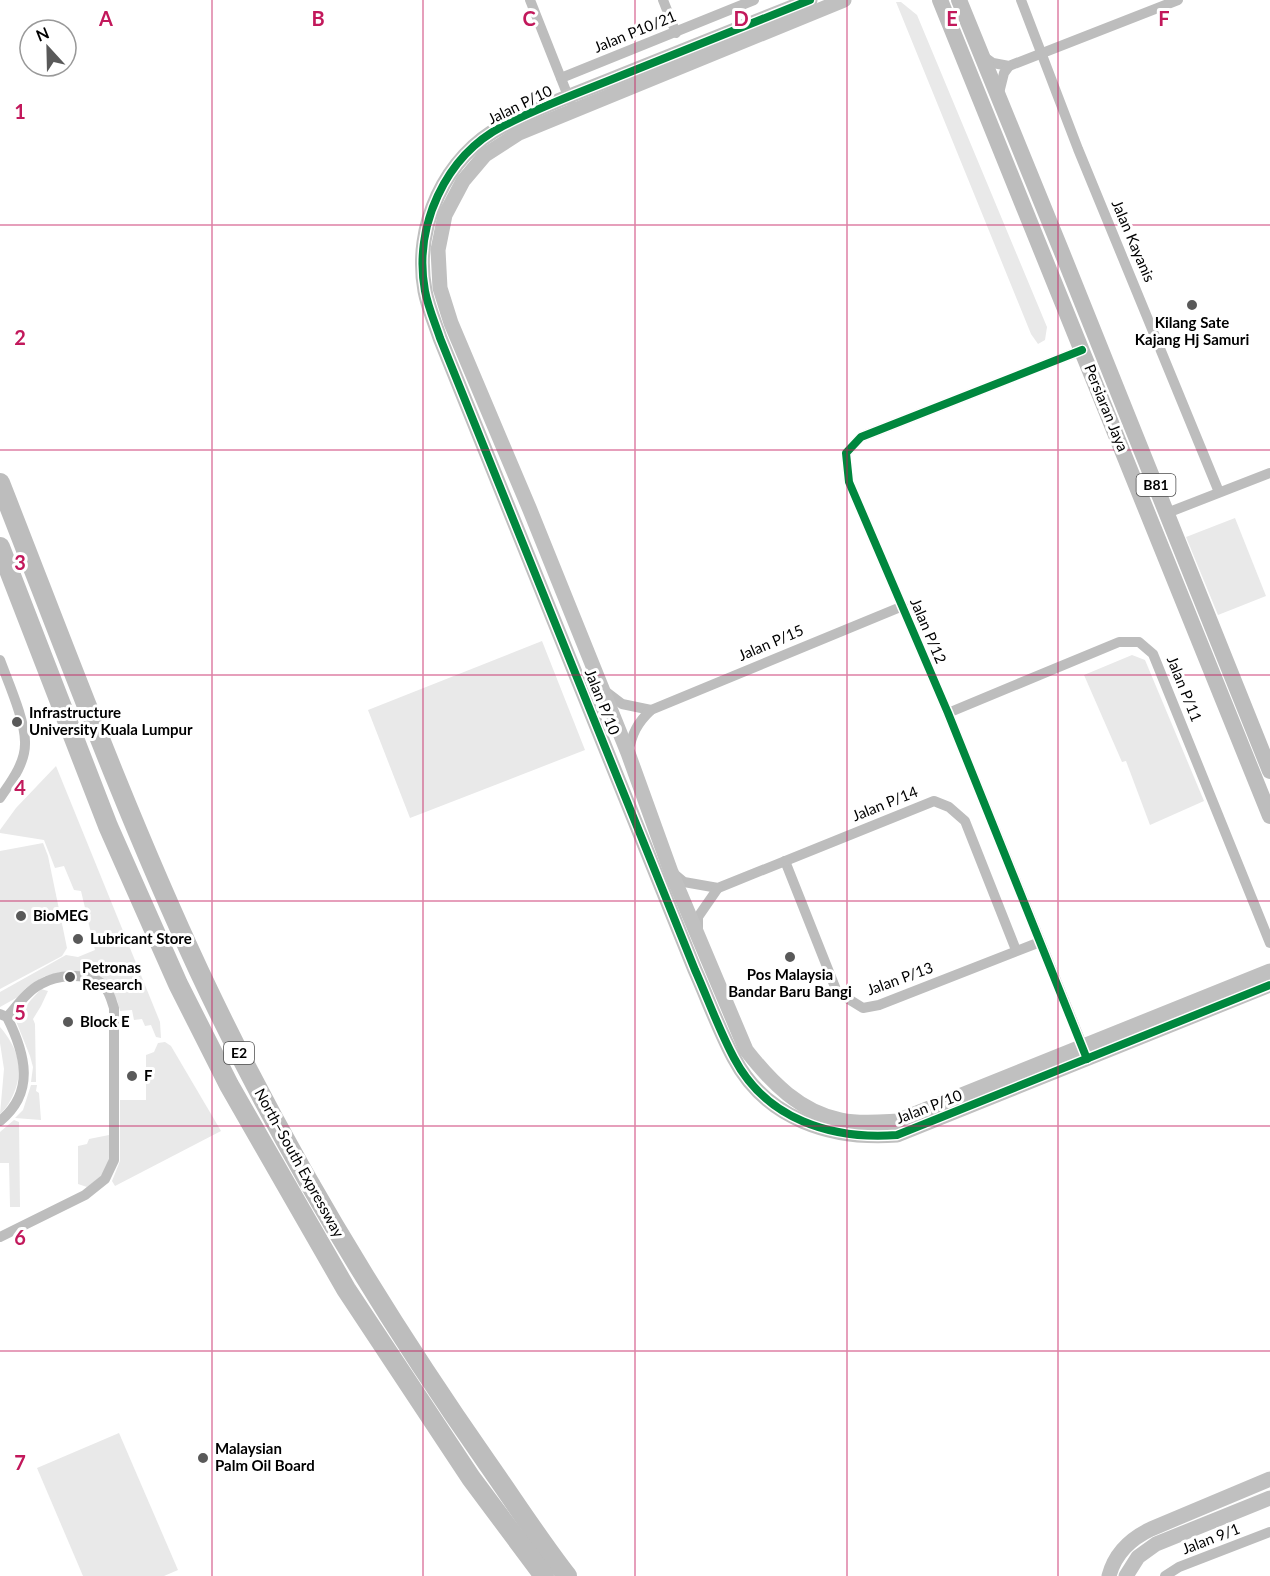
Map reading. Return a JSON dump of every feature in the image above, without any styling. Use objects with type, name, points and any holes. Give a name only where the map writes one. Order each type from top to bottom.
[{"type":"highway","name":"North–South Expressway","points":[[0,483],[131,817],[199,971],[250,1076],[362,1275],[448,1408],[567,1576]]},
{"type":"highway","name":"North–South Expressway","points":[[0,547],[108,826],[178,984],[229,1085],[346,1289],[471,1478],[544,1576]]},
{"type":"main road","name":"Persiaran Jaya","points":[[959,0],[1270,771]]},
{"type":"main road","name":"Persiaran Jaya","points":[[941,4],[1270,816]]},
{"type":"street","points":[[530,0],[571,103]]},
{"type":"street","points":[[663,0],[676,33]]},
{"type":"street","name":"Jalan P10/21","points":[[561,78],[754,0]]},
{"type":"street","name":"Jalan P/10","points":[[810,0],[571,103],[485,155],[463,181],[446,215],[438,250],[440,288],[451,323],[530,510],[628,753],[671,872],[747,1050],[761,1069],[786,1094],[813,1111],[835,1119],[868,1122],[897,1121],[1270,985]]},
{"type":"street","name":"Jalan P/10","points":[[844,0],[571,103],[503,126],[485,138],[461,161],[440,191],[427,221],[422,251],[425,291],[440,338],[695,970],[734,1059],[756,1089],[778,1109],[807,1123],[837,1133],[871,1137],[897,1135],[1270,971]]},
{"type":"street","name":"Jalan Kayanis","points":[[1021,0],[1078,149],[1219,492]]},
{"type":"street","points":[[980,53],[993,63],[1009,66],[1178,0]]},
{"type":"street","points":[[999,98],[1001,80],[1009,66]]},
{"type":"street","name":"Jalan P/12","points":[[1082,350],[861,437],[846,453],[849,482],[948,713],[1085,1052]]},
{"type":"street","points":[[1167,513],[1270,473]]},
{"type":"street","name":"Jalan P/15","points":[[628,753],[634,729],[651,710],[903,606]]},
{"type":"street","name":"Jalan P/11","points":[[948,713],[1119,642],[1139,642],[1153,654],[1270,943]]},
{"type":"street","points":[[0,660],[15,702],[26,744],[15,776],[0,798]]},
{"type":"street","points":[[600,686],[611,698],[622,704],[651,710]]},
{"type":"street","name":"Jalan P/14","points":[[718,888],[934,801],[949,807],[965,821],[1016,950]]},
{"type":"street","name":"Jalan P/13","points":[[785,861],[837,993],[863,1008],[879,1005],[1040,942]]},
{"type":"street","points":[[671,872],[684,882],[718,888],[698,917],[698,935]]},
{"type":"street","points":[[0,1121],[7,1116],[19,1097],[25,1077],[24,1058],[17,1038],[4,1016],[42,983],[57,978],[89,978],[100,983],[110,993],[114,1008],[114,1160],[105,1179],[84,1196],[0,1237]]},
{"type":"street","points":[[1109,1576],[1116,1559],[1133,1539],[1151,1529],[1270,1479]]},
{"type":"street","points":[[1126,1576],[1138,1557],[1150,1547],[1270,1498]]},
{"type":"street","name":"Jalan 9/1","points":[[1165,1576],[1179,1567],[1270,1532]]},
{"type":"shaded area","points":[[896,2],[901,2],[917,15],[1047,327],[1045,340],[1038,344],[1031,334]]},
{"type":"shaded area","points":[[1235,518],[1266,596],[1218,615],[1186,537]]},
{"type":"shaded area","points":[[542,641],[585,750],[410,818],[368,710]]},
{"type":"shaded area","points":[[1132,655],[1145,660],[1204,801],[1150,825],[1126,761],[1122,762],[1084,675]]},
{"type":"shaded area","points":[[56,766],[160,1022],[161,1038],[156,1037],[151,1025],[145,1026],[142,1019],[134,1020],[132,1010],[120,1011],[117,1000],[77,971],[45,976],[26,988],[18,997],[0,1007],[0,992],[66,955],[78,957],[95,950],[81,891],[74,890],[64,866],[55,868],[44,840],[0,833],[16,808]]},
{"type":"shaded area","name":"BioMEG","points":[[43,843],[48,856],[67,948],[62,956],[0,989],[0,851]]},
{"type":"shaded area","points":[[41,989],[48,991],[33,1019],[36,1082],[31,1082],[33,1067],[16,1021]]},
{"type":"shaded area","points":[[0,1027],[14,1047],[19,1074],[12,1097],[0,1114],[4,1069]]},
{"type":"shaded area","points":[[165,1042],[171,1046],[221,1131],[115,1186],[112,1181],[120,1161],[120,1100],[146,1100],[146,1055],[154,1052],[158,1043]]},
{"type":"shaded area","points":[[31,1085],[37,1085],[41,1120],[15,1118],[23,1110]]},
{"type":"shaded area","points":[[14,1120],[19,1122],[20,1207],[10,1207],[9,1163],[0,1163],[0,1132]]},
{"type":"shaded area","points":[[109,1135],[109,1160],[105,1171],[87,1187],[78,1184],[78,1146],[87,1144],[89,1139]]},
{"type":"shaded area","points":[[119,1433],[178,1570],[164,1576],[83,1576],[37,1468]]},
{"type":"cycle path","points":[[810,0],[561,100],[503,126],[465,155],[450,175],[429,219],[424,242],[425,291],[440,338],[723,1037],[747,1079],[782,1110],[825,1129],[848,1134],[897,1135],[1270,985]]},
{"type":"cycle path","points":[[1082,350],[861,437],[846,453],[849,482],[948,713],[1087,1059]]},
{"type":"place","name":"Kilang Sate Kajang Hj Samuri","points":[[1192,305]]},
{"type":"place","name":"Infrastructure University Kuala Lumpur","points":[[17,722]]},
{"type":"place","name":"BioMEG","points":[[21,916]]},
{"type":"place","name":"Lubricant Store","points":[[78,939]]},
{"type":"place","name":"Pos Malaysia Bandar Baru Bangi","points":[[790,957]]},
{"type":"place","name":"Petronas Research","points":[[70,977]]},
{"type":"place","name":"Block E","points":[[68,1022]]},
{"type":"place","name":"F","points":[[132,1076]]},
{"type":"place","name":"Malaysian Palm Oil Board","points":[[203,1458]]}]
